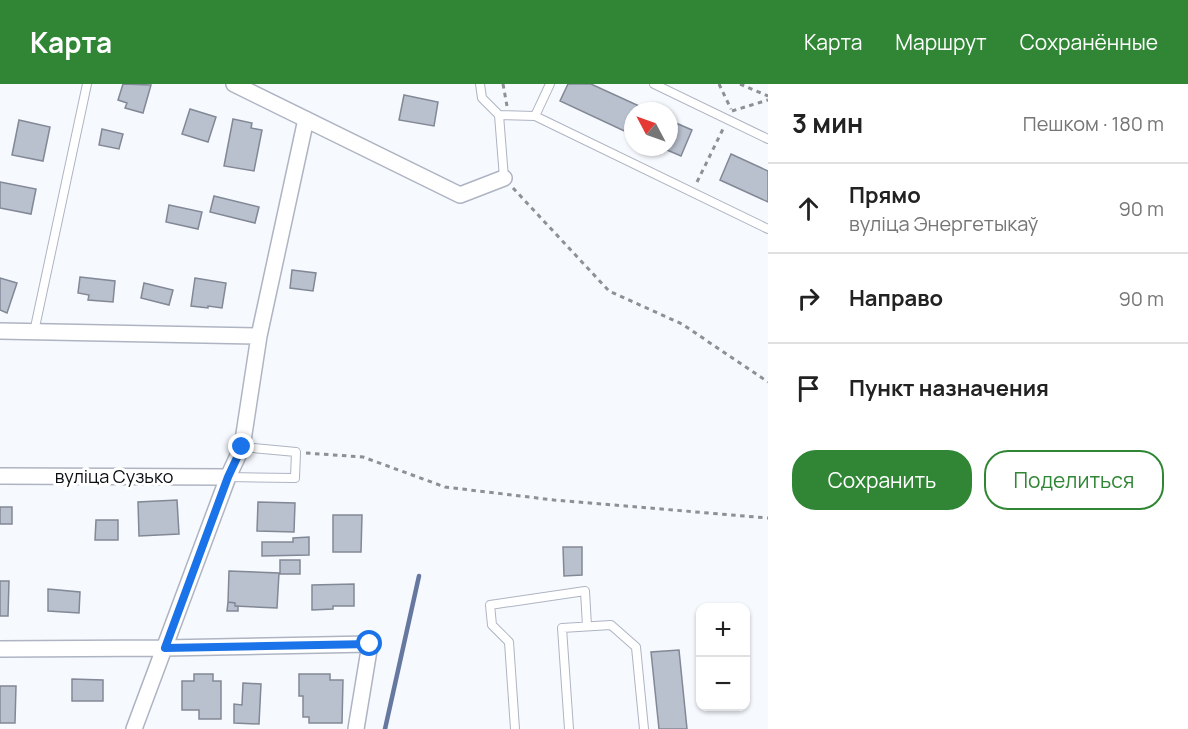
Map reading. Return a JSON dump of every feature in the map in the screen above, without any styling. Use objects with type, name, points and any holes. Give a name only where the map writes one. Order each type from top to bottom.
[{"type":"street","points":[[234,84],[460,195],[504,178]]},
{"type":"street","points":[[134,729],[228,477],[242,447],[259,336],[306,119]]},
{"type":"street","points":[[0,332],[259,336]]},
{"type":"street","name":"вуліца Сузько","points":[[0,476],[228,477]]},
{"type":"street","points":[[0,650],[370,644],[356,729]]},
{"type":"lane","points":[[34,332],[87,84]]},
{"type":"lane","points":[[480,84],[482,98],[499,115],[504,178]]},
{"type":"lane","points":[[535,116],[550,84]]},
{"type":"lane","points":[[654,84],[768,139]]},
{"type":"lane","points":[[499,115],[535,116],[768,229]]},
{"type":"lane","points":[[228,477],[295,478],[296,452],[242,447]]},
{"type":"lane","points":[[515,729],[509,642],[492,625],[490,605],[585,591],[586,626]]},
{"type":"lane","points":[[569,729],[562,628],[611,625],[636,647],[644,729]]},
{"type":"path","points":[[503,84],[509,115]]},
{"type":"path","points":[[719,84],[732,111]]},
{"type":"path","points":[[740,84],[768,98]]},
{"type":"path","points":[[693,192],[732,111],[768,98]]},
{"type":"path","points":[[504,178],[609,291],[682,324],[768,382]]},
{"type":"path","points":[[296,452],[363,457],[445,487],[554,500],[768,518]]},
{"type":"building","points":[[123,84],[151,85],[143,113],[125,108],[127,103],[118,100]]},
{"type":"building","points":[[568,84],[591,84],[630,102],[624,102],[624,131],[560,101]]},
{"type":"building","points":[[404,95],[438,102],[434,126],[399,120]]},
{"type":"building","points":[[190,109],[216,117],[208,142],[182,134]]},
{"type":"building","points":[[233,119],[252,123],[251,128],[262,130],[254,171],[224,166]]},
{"type":"building","points":[[19,120],[50,127],[43,161],[12,155]]},
{"type":"building","points":[[678,124],[692,130],[681,156],[678,155]]},
{"type":"building","points":[[102,129],[123,134],[119,149],[99,145]]},
{"type":"building","points":[[731,154],[768,171],[768,202],[720,180]]},
{"type":"building","points":[[0,182],[36,189],[31,214],[0,208]]},
{"type":"building","points":[[214,196],[259,207],[255,223],[210,212]]},
{"type":"building","points":[[169,205],[202,212],[198,229],[166,222]]},
{"type":"building","points":[[292,270],[316,273],[313,291],[290,288]]},
{"type":"building","points":[[80,277],[115,281],[113,302],[88,300],[89,295],[78,293]]},
{"type":"building","points":[[0,278],[17,283],[7,313],[0,310]]},
{"type":"building","points":[[195,278],[226,283],[222,308],[191,306]]},
{"type":"building","points":[[144,283],[173,290],[169,305],[141,298]]},
{"type":"building","points":[[177,500],[179,534],[139,536],[138,502]]},
{"type":"building","points":[[258,502],[295,503],[294,532],[257,531]]},
{"type":"building","points":[[0,507],[12,507],[12,524],[0,524]]},
{"type":"building","points":[[333,515],[362,515],[361,552],[333,552]]},
{"type":"building","points":[[96,520],[118,520],[118,540],[95,540]]},
{"type":"building","points":[[309,537],[309,555],[262,556],[262,542],[293,542],[293,538]]},
{"type":"building","points":[[563,547],[582,547],[582,575],[564,576]]},
{"type":"building","points":[[280,560],[300,560],[300,574],[280,574]]},
{"type":"building","points":[[229,571],[279,573],[277,608],[235,606],[235,603],[228,602]]},
{"type":"building","points":[[0,581],[9,581],[8,616],[0,616]]},
{"type":"building","points":[[354,584],[354,606],[333,606],[333,609],[312,610],[312,585]]},
{"type":"building","points":[[48,589],[80,592],[79,613],[48,611]]},
{"type":"building","points":[[228,602],[235,603],[238,611],[227,611]]},
{"type":"building","points":[[679,650],[687,729],[659,729],[651,652]]},
{"type":"building","points":[[194,674],[213,674],[213,681],[221,681],[221,719],[199,719],[199,710],[182,710],[182,681],[194,681]]},
{"type":"building","points":[[299,674],[330,674],[330,680],[343,680],[342,723],[309,723],[309,717],[303,717],[303,696],[299,696]]},
{"type":"building","points":[[72,679],[103,680],[103,701],[72,701]]},
{"type":"building","points":[[243,683],[261,684],[259,724],[234,723],[234,704],[242,705]]},
{"type":"building","points":[[0,686],[16,686],[15,723],[0,723]]},
{"type":"waterway","points":[[385,729],[419,576]]},
{"type":"route","points":[[242,447],[228,477],[165,648],[370,644]]}]
